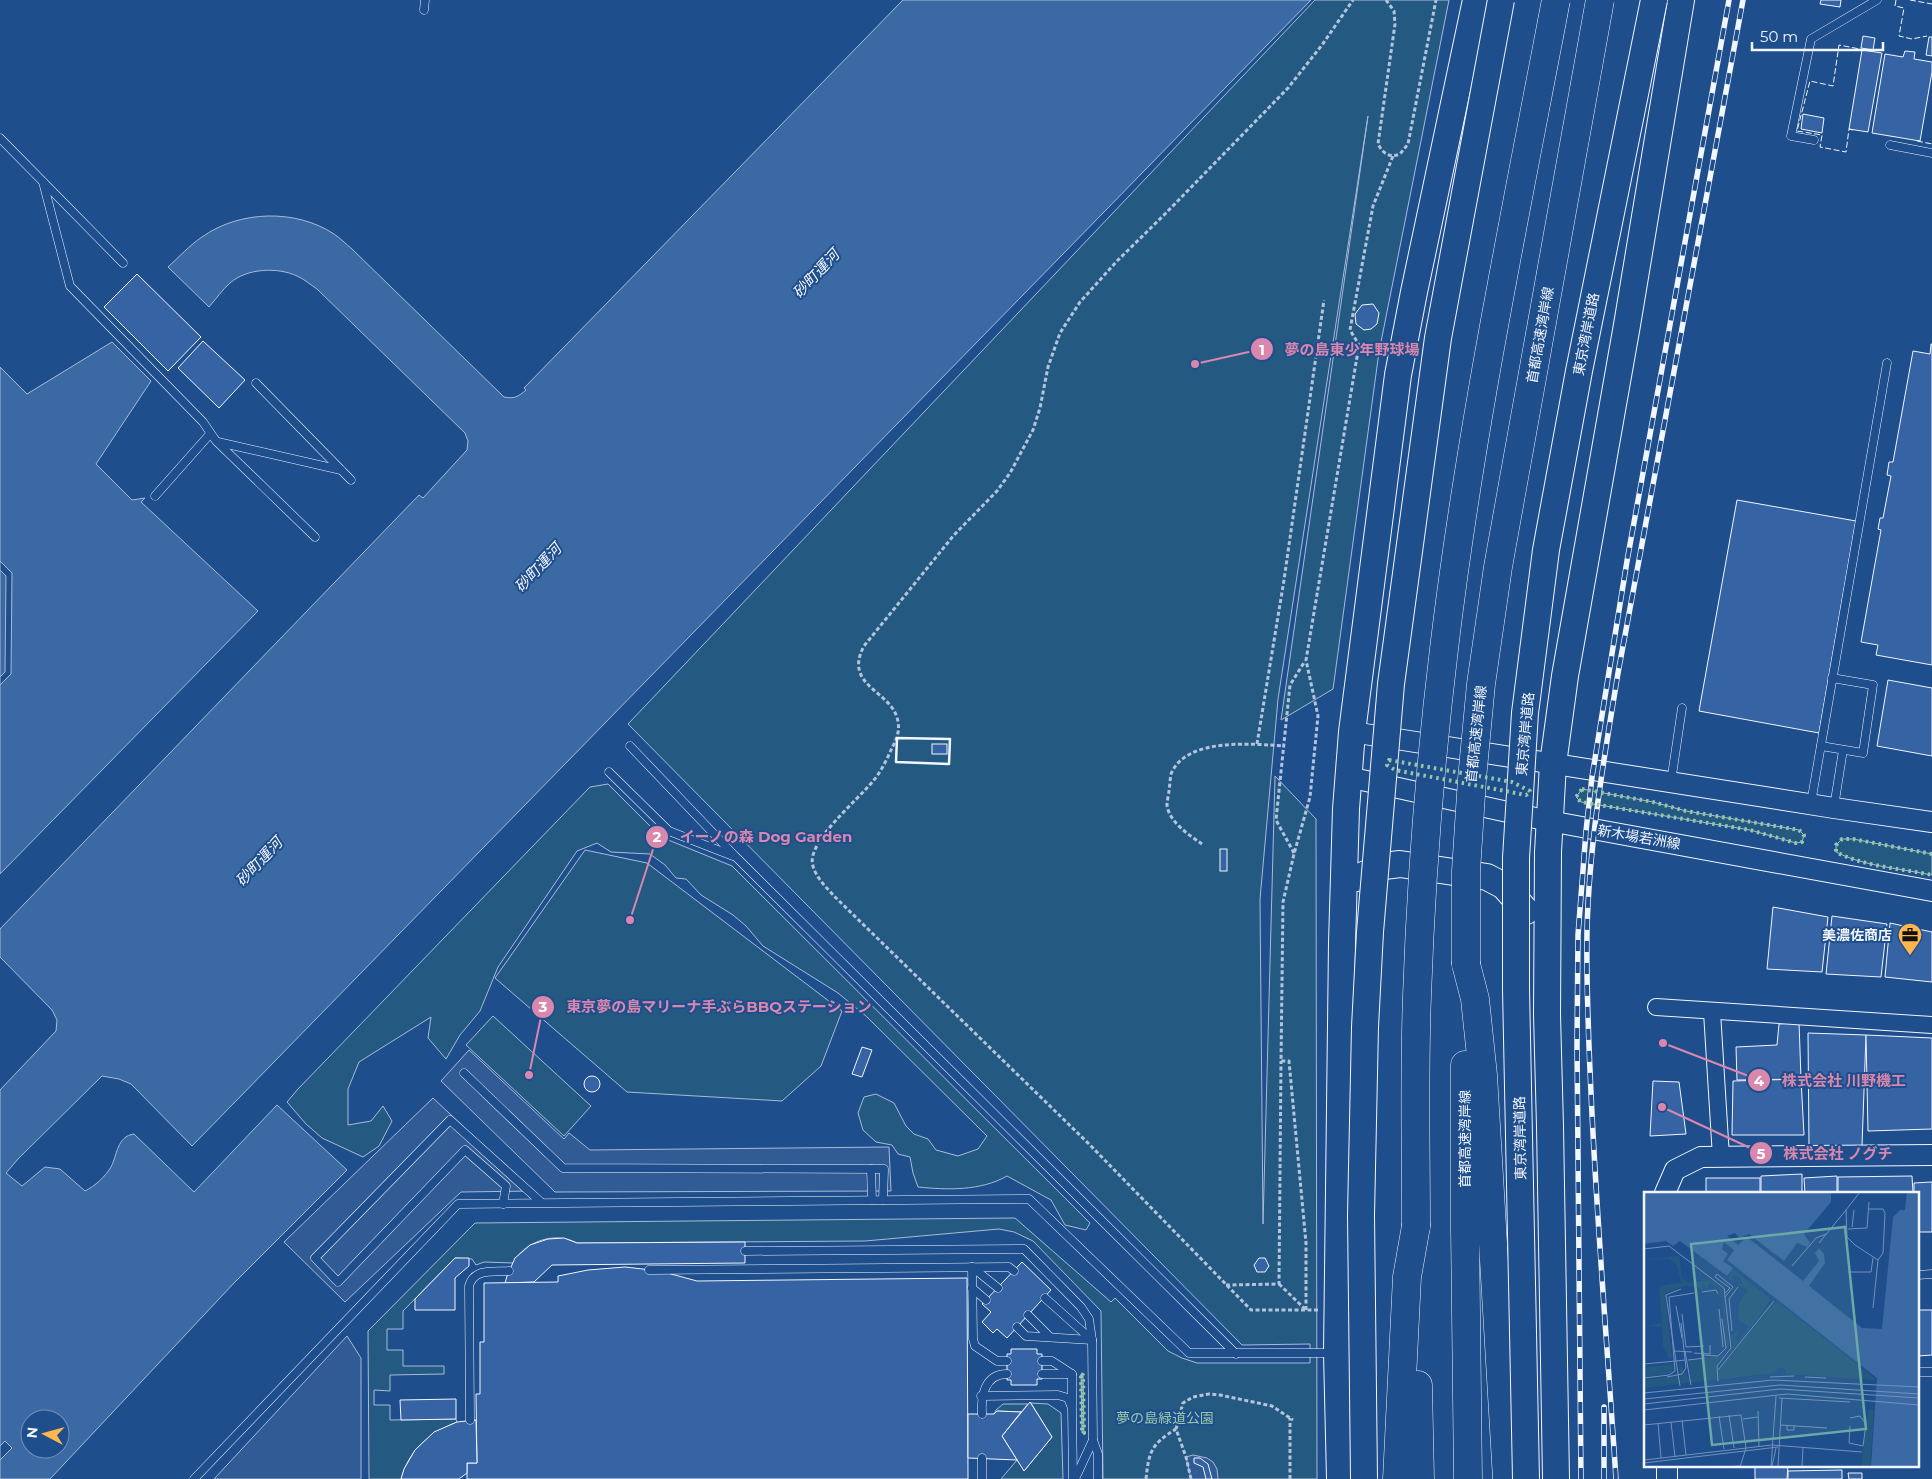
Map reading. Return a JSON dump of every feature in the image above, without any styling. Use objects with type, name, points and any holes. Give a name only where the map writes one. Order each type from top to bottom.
[{"type":"highway","points":[[1340,1479],[1337,1353],[1343,894],[1352,732],[1398,375],[1476,0]]},
{"type":"highway","points":[[1364,1479],[1361,1215],[1365,1027],[1370,932],[1385,750],[1402,593],[1438,338],[1501,0]]},
{"type":"highway","points":[[1420,1479],[1416,1226],[1416,999],[1431,771],[1444,649],[1460,529],[1493,333],[1556,0]]},
{"type":"highway","name":"首都高速湾岸線","points":[[1468,1479],[1465,1229],[1466,862],[1472,779],[1481,684],[1498,567],[1600,0]]},
{"type":"highway","name":"東京湾岸道路","points":[[1526,1479],[1516,989],[1516,876],[1525,713],[1546,550],[1556,492],[1580,362],[1654,0]]},
{"type":"highway","points":[[1556,1479],[1547,1014],[1550,821],[1554,764],[1565,676],[1627,325],[1681,0]]},
{"type":"highway","points":[[1343,894],[1357,878],[1384,866],[1400,864],[1487,877],[1504,886],[1526,910],[1547,1014]]},
{"type":"highway","points":[[1466,964],[1475,999],[1483,1075],[1507,1479]]},
{"type":"highway","points":[[1397,1479],[1407,1277],[1416,1226]]},
{"type":"street","points":[[1352,732],[1811,805],[1932,822]]},
{"type":"street","name":"新木場若洲線","points":[[1348,777],[1550,821],[1932,891]]},
{"type":"street","points":[[1656,1007],[1932,1025]]},
{"type":"street","points":[[1712,1012],[1720,1157]]},
{"type":"street","points":[[1665,1192],[1675,1170],[1701,1157],[1932,1155]]},
{"type":"street","points":[[1667,1466],[1667,1479]]},
{"type":"lane","points":[[424,10],[425,0]]},
{"type":"lane","points":[[1814,140],[1791,136],[1811,38],[1877,0]]},
{"type":"lane","points":[[0,138],[123,263]]},
{"type":"lane","points":[[1890,145],[1932,153]]},
{"type":"lane","points":[[43,182],[70,286],[203,422],[216,442],[315,538]]},
{"type":"lane","points":[[1811,805],[1887,363]]},
{"type":"lane","points":[[256,383],[351,480]]},
{"type":"lane","points":[[155,496],[210,434]]},
{"type":"lane","points":[[216,442],[342,470]]},
{"type":"lane","points":[[1821,746],[1863,753],[1873,686],[1832,678]]},
{"type":"lane","points":[[1671,782],[1682,708]]},
{"type":"lane","points":[[630,746],[735,856],[1236,1354]]},
{"type":"lane","points":[[1834,808],[1843,750]]},
{"type":"lane","points":[[609,772],[669,831],[735,856]]},
{"type":"lane","points":[[464,1073],[563,1168],[884,1169],[883,1200]]},
{"type":"lane","points":[[503,1204],[506,1186],[465,1150],[338,1282],[315,1258],[450,1120],[542,1203]]},
{"type":"lane","points":[[871,1169],[872,1200]]},
{"type":"lane","points":[[194,1479],[458,1204],[1029,1199],[1189,1353],[1337,1353]]},
{"type":"lane","points":[[745,1251],[1024,1249],[1090,1319],[1094,1440],[1098,1454],[1098,1479]]},
{"type":"lane","points":[[972,1267],[972,1339],[975,1346],[998,1361],[1007,1361]]},
{"type":"lane","points":[[972,1267],[998,1288]]},
{"type":"lane","points":[[648,1270],[1009,1267],[1014,1271]]},
{"type":"lane","points":[[470,1420],[469,1286],[474,1277],[481,1272],[509,1271]]},
{"type":"lane","points":[[972,1288],[986,1300]]},
{"type":"lane","points":[[1044,1298],[1092,1340]]},
{"type":"lane","points":[[1028,1315],[1050,1337]]},
{"type":"lane","points":[[1016,1327],[1026,1336],[1092,1340]]},
{"type":"lane","points":[[1042,1361],[1052,1361],[1072,1374]]},
{"type":"lane","points":[[982,1414],[981,1396],[985,1387],[991,1380],[1002,1374],[1007,1374]]},
{"type":"lane","points":[[1042,1374],[1072,1374]]},
{"type":"lane","points":[[1072,1374],[1074,1479]]},
{"type":"lane","points":[[981,1396],[1058,1395],[1068,1398],[1072,1408]]},
{"type":"lane","points":[[1074,1479],[1094,1440]]},
{"type":"lane","points":[[982,1458],[982,1479]]},
{"type":"path","points":[[1321,1310],[1251,1310],[1083,1138],[836,897],[823,882],[813,866],[812,855],[821,838],[875,780],[898,734],[898,721],[892,707],[867,686],[861,674],[859,656],[864,646],[954,534],[996,491],[1010,473],[1032,430],[1053,350],[1070,316],[1117,261],[1288,88],[1322,45],[1353,0]]},
{"type":"path","points":[[1386,0],[1394,12],[1395,24],[1378,144],[1385,154],[1393,156],[1400,154],[1408,144],[1436,0]]},
{"type":"path","points":[[1279,1284],[1283,902],[1310,797],[1318,716],[1306,660],[1359,345],[1350,330],[1373,206],[1393,156]]},
{"type":"path","points":[[1258,744],[1324,300]]},
{"type":"path","points":[[1294,854],[1276,820],[1290,685],[1306,660]]},
{"type":"path","points":[[1202,844],[1186,833],[1174,820],[1167,806],[1171,775],[1179,762],[1195,752],[1220,745],[1258,744],[1284,746]]},
{"type":"path","points":[[1281,1061],[1290,1061],[1306,1243],[1306,1310]]},
{"type":"path","points":[[1226,1285],[1279,1284],[1306,1310]]},
{"type":"path","points":[[1191,1479],[1176,1429],[1184,1403],[1193,1397],[1209,1394],[1272,1406],[1291,1419],[1290,1479]]},
{"type":"path","points":[[1146,1479],[1150,1457],[1156,1443],[1176,1429]]},
{"type":"green space","name":"夢の島緑道公園","points":[[1315,0],[1449,0],[1379,352],[1333,689],[1281,720],[1368,116],[1278,699],[1260,899],[1263,1224],[1275,776],[1316,819],[1317,1479],[1103,1479],[1101,1311],[1033,1241],[1014,1232],[999,1229],[865,1241],[577,1243],[559,1238],[550,1238],[541,1240],[525,1249],[513,1263],[484,1262],[476,1265],[472,1259],[455,1258],[403,1311],[403,1329],[387,1329],[387,1350],[403,1350],[403,1366],[444,1366],[444,1374],[390,1375],[390,1391],[374,1390],[374,1405],[390,1405],[390,1420],[456,1419],[457,1422],[438,1431],[422,1443],[409,1459],[401,1479],[369,1479],[368,1331],[475,1223],[1015,1218],[1111,1302],[1115,1298],[1168,1351],[1182,1358],[1197,1363],[1310,1363],[1310,1344],[1242,1345],[628,724]]},
{"type":"green space","points":[[608,784],[661,837],[732,866],[1090,1223],[1086,1230],[1065,1225],[1051,1200],[1007,1176],[975,1187],[940,1189],[918,1187],[910,1157],[898,1154],[892,1145],[876,1142],[863,1130],[858,1113],[864,1097],[876,1094],[894,1103],[906,1126],[914,1134],[928,1139],[936,1150],[958,1156],[978,1149],[987,1136],[866,1016],[838,993],[763,946],[746,926],[733,915],[701,895],[686,879],[676,878],[665,865],[650,854],[611,852],[597,843],[577,851],[498,967],[480,1011],[460,1035],[446,1059],[428,1038],[431,1017],[359,1062],[348,1089],[348,1125],[371,1121],[383,1106],[392,1121],[379,1146],[363,1157],[322,1138],[306,1124],[287,1102],[298,1089],[590,787]]},
{"type":"green space","points":[[1582,789],[1653,802],[1686,811],[1799,830],[1804,835],[1802,842],[1796,843],[1750,830],[1581,802],[1576,797]]},
{"type":"green space","points":[[1842,839],[1853,839],[1932,854],[1932,875],[1870,864],[1846,857],[1836,852],[1836,845]]},
{"type":"green space","points":[[585,850],[647,863],[842,1011],[821,1066],[782,1101],[627,1092],[495,978]]},
{"type":"green space","points":[[493,1016],[591,1106],[564,1136],[466,1045]]},
{"type":"green space","points":[[1081,1374],[1083,1375],[1084,1433],[1082,1433]]},
{"type":"green space","points":[[1031,1403],[1048,1404],[1061,1413],[1063,1479],[1001,1479],[1017,1460],[1025,1470],[1052,1437]]},
{"type":"green space","points":[[1003,1404],[1028,1404],[1021,1412],[997,1411],[994,1414]]},
{"type":"shaded area","points":[[469,1050],[564,1139],[569,1133],[590,1150],[889,1147],[891,1191],[555,1192],[441,1081]]},
{"type":"shaded area","points":[[433,1098],[532,1191],[461,1192],[345,1302],[284,1242]]},
{"type":"shaded area","points":[[347,1336],[361,1358],[361,1479],[214,1479]]},
{"type":"shaded area","points":[[1193,1455],[1207,1458],[1213,1462],[1217,1469],[1218,1479],[1191,1479],[1186,1457]]},
{"type":"water","name":"砂町運河","points":[[903,0],[1311,0],[192,1146],[131,1084],[119,1079],[102,1076],[18,1159],[6,1173],[22,1186],[45,1167],[60,1169],[85,1191],[106,1174],[124,1138],[134,1134],[194,1192],[277,1105],[347,1170],[234,1283],[70,1458],[70,1409],[20,1409],[20,1459],[69,1459],[50,1479],[0,1479],[0,1090],[56,1031],[57,1020],[52,1010],[0,957],[0,929],[419,495],[423,498],[467,450],[468,441],[465,433],[317,289],[302,279],[289,273],[272,270],[245,274],[230,283],[209,307],[168,267],[202,237],[217,228],[233,222],[268,216],[303,220],[334,234],[352,249],[504,397],[513,398],[526,390],[524,388]]},
{"type":"water","points":[[112,342],[151,381],[96,464],[132,500],[145,498],[141,502],[258,611],[0,874],[0,367],[27,394]]},
{"type":"pier","points":[[0,561],[12,573],[11,674],[0,685],[0,677],[5,672],[6,576],[0,570]]},
{"type":"pier","points":[[5,1441],[12,1448],[0,1460],[0,1446]]},
{"type":"building","points":[[1821,0],[1841,0],[1840,7],[1820,4]]},
{"type":"building","points":[[1863,36],[1875,38],[1873,50],[1861,48]]},
{"type":"building","points":[[1929,37],[1932,37],[1932,56],[1926,55]]},
{"type":"building","points":[[1862,50],[1882,53],[1868,132],[1849,129]]},
{"type":"building","points":[[1905,51],[1915,52],[1914,59],[1932,62],[1932,72],[1920,141],[1872,133],[1885,54],[1903,57]]},
{"type":"building","points":[[1803,114],[1824,118],[1822,133],[1801,129]]},
{"type":"building","points":[[137,274],[201,337],[168,371],[104,307]]},
{"type":"building","points":[[1373,304],[1379,313],[1377,324],[1371,329],[1364,330],[1356,324],[1355,314],[1362,305]]},
{"type":"building","points":[[203,341],[245,380],[219,408],[178,368]]},
{"type":"building","points":[[1931,344],[1932,665],[1876,655],[1878,645],[1861,642],[1881,530],[1878,529],[1880,518],[1883,518],[1891,476],[1887,475],[1889,462],[1893,462],[1913,351],[1930,354]]},
{"type":"building","points":[[1737,500],[1856,521],[1819,733],[1699,711]]},
{"type":"building","points":[[1888,680],[1932,688],[1932,756],[1877,746]]},
{"type":"building","points":[[932,744],[947,744],[947,754],[932,754]]},
{"type":"building","points":[[1220,849],[1227,849],[1227,871],[1220,871]]},
{"type":"building","points":[[1773,907],[1828,917],[1822,972],[1767,969]]},
{"type":"building","points":[[1832,916],[1887,924],[1881,977],[1826,974]]},
{"type":"building","points":[[1890,923],[1932,932],[1932,982],[1885,977]]},
{"type":"building","points":[[1799,1022],[1801,1079],[1737,1080],[1736,1047],[1777,1045],[1779,1024]]},
{"type":"building","points":[[1808,1033],[1866,1035],[1862,1146],[1809,1146]]},
{"type":"building","points":[[1866,1035],[1932,1038],[1932,1129],[1868,1131]]},
{"type":"building","points":[[862,1047],[872,1050],[862,1077],[852,1074]]},
{"type":"building","points":[[592,1076],[598,1078],[600,1084],[598,1090],[592,1092],[586,1090],[584,1084],[586,1078]]},
{"type":"building","points":[[1801,1079],[1804,1135],[1732,1135],[1733,1081]]},
{"type":"building","points":[[1653,1081],[1679,1082],[1686,1134],[1650,1136]]},
{"type":"building","points":[[1802,1174],[1802,1192],[1761,1192],[1761,1176]]},
{"type":"building","points":[[1837,1176],[1837,1192],[1805,1192],[1804,1178]]},
{"type":"building","points":[[1912,1176],[1913,1192],[1838,1192],[1838,1177]]},
{"type":"building","points":[[1706,1178],[1760,1178],[1760,1192],[1706,1192]]},
{"type":"building","points":[[1932,1182],[1932,1232],[1920,1232],[1920,1192],[1914,1192],[1914,1183]]},
{"type":"building","points":[[564,1238],[577,1243],[745,1242],[745,1263],[552,1265],[534,1282],[505,1283],[515,1258],[530,1245],[548,1239]]},
{"type":"building","points":[[455,1258],[469,1258],[469,1266],[455,1278],[455,1310],[415,1310],[415,1299]]},
{"type":"building","points":[[1259,1258],[1265,1258],[1269,1266],[1265,1272],[1257,1272],[1254,1265]]},
{"type":"building","points":[[1022,1262],[1051,1290],[1007,1338],[997,1329],[993,1333],[982,1322],[991,1312],[982,1304]]},
{"type":"building","points":[[625,1267],[660,1271],[697,1281],[967,1278],[968,1479],[467,1479],[467,1463],[477,1463],[476,1394],[480,1394],[480,1342],[484,1342],[484,1283],[558,1282],[558,1276],[588,1270]]},
{"type":"building","points":[[1920,1310],[1932,1310],[1932,1355],[1920,1356]]},
{"type":"building","points":[[1011,1349],[1037,1349],[1037,1354],[1042,1354],[1042,1379],[1037,1379],[1037,1385],[1011,1385],[1011,1380],[1007,1380],[1007,1354],[1011,1354]]},
{"type":"building","points":[[456,1399],[456,1419],[401,1420],[400,1400]]},
{"type":"building","points":[[1030,1402],[1052,1437],[1024,1471],[1002,1436]]},
{"type":"building","points":[[997,1411],[1021,1412],[1002,1436],[1017,1460],[968,1458],[968,1414],[994,1414]]},
{"type":"building","points":[[476,1420],[477,1463],[467,1463],[467,1473],[459,1479],[401,1479],[404,1469],[415,1450],[434,1432],[457,1422]]},
{"type":"building","points":[[1194,1458],[1200,1458],[1208,1464],[1212,1479],[1206,1479],[1203,1467],[1194,1463]]},
{"type":"building","points":[[1755,1466],[1788,1466],[1787,1479],[1755,1479]]},
{"type":"building","points":[[1842,1470],[1842,1479],[1788,1479],[1788,1471]]},
{"type":"building","points":[[1848,1473],[1862,1473],[1862,1479],[1849,1479]]},
{"type":"railway","points":[[1581,1479],[1577,1046],[1578,935],[1586,831],[1592,777],[1627,561],[1729,0]]},
{"type":"railway","points":[[1616,1479],[1592,1114],[1587,977],[1588,898],[1598,801],[1618,673],[1743,0]]},
{"type":"railway","points":[[1604,1407],[1604,1479]]},
{"type":"hedge","points":[[1389,760],[1512,782],[1530,791],[1530,793],[1526,795],[1395,770],[1387,765],[1389,760]]},
{"type":"hedge","points":[[1582,789],[1653,802],[1686,811],[1799,830],[1804,835],[1802,842],[1796,843],[1750,830],[1581,802],[1576,797],[1582,789]]},
{"type":"hedge","points":[[1932,854],[1853,839],[1842,839],[1836,845],[1836,852],[1858,861],[1932,875]]},
{"type":"hedge","points":[[1081,1374],[1083,1375],[1084,1433],[1082,1433],[1081,1374]]},
{"type":"fence","points":[[1896,0],[1895,6],[1904,8],[1899,36],[1912,39],[1927,36]]},
{"type":"fence","points":[[1910,0],[1932,4]]},
{"type":"fence","points":[[1853,130],[1849,129],[1846,152],[1820,147],[1822,135],[1797,131],[1810,81],[1833,86],[1839,45],[1865,50]]},
{"type":"fence","points":[[1917,141],[1932,144]]},
{"type":"wall","points":[[897,738],[950,739],[949,764],[896,762],[897,738]]},
{"type":"place","name":"夢の島東少年野球場","points":[[1195,364]]},
{"type":"place","name":"イーノの森 Dog Garden","points":[[630,920]]},
{"type":"place","name":"美濃佐商店","points":[[1910,956]]},
{"type":"place","name":"株式会社 川野機工","points":[[1663,1043]]},
{"type":"place","name":"東京夢の島マリーナ手ぶらBBQステーション","points":[[529,1075]]},
{"type":"place","name":"株式会社 ノグチ","points":[[1662,1107]]}]
